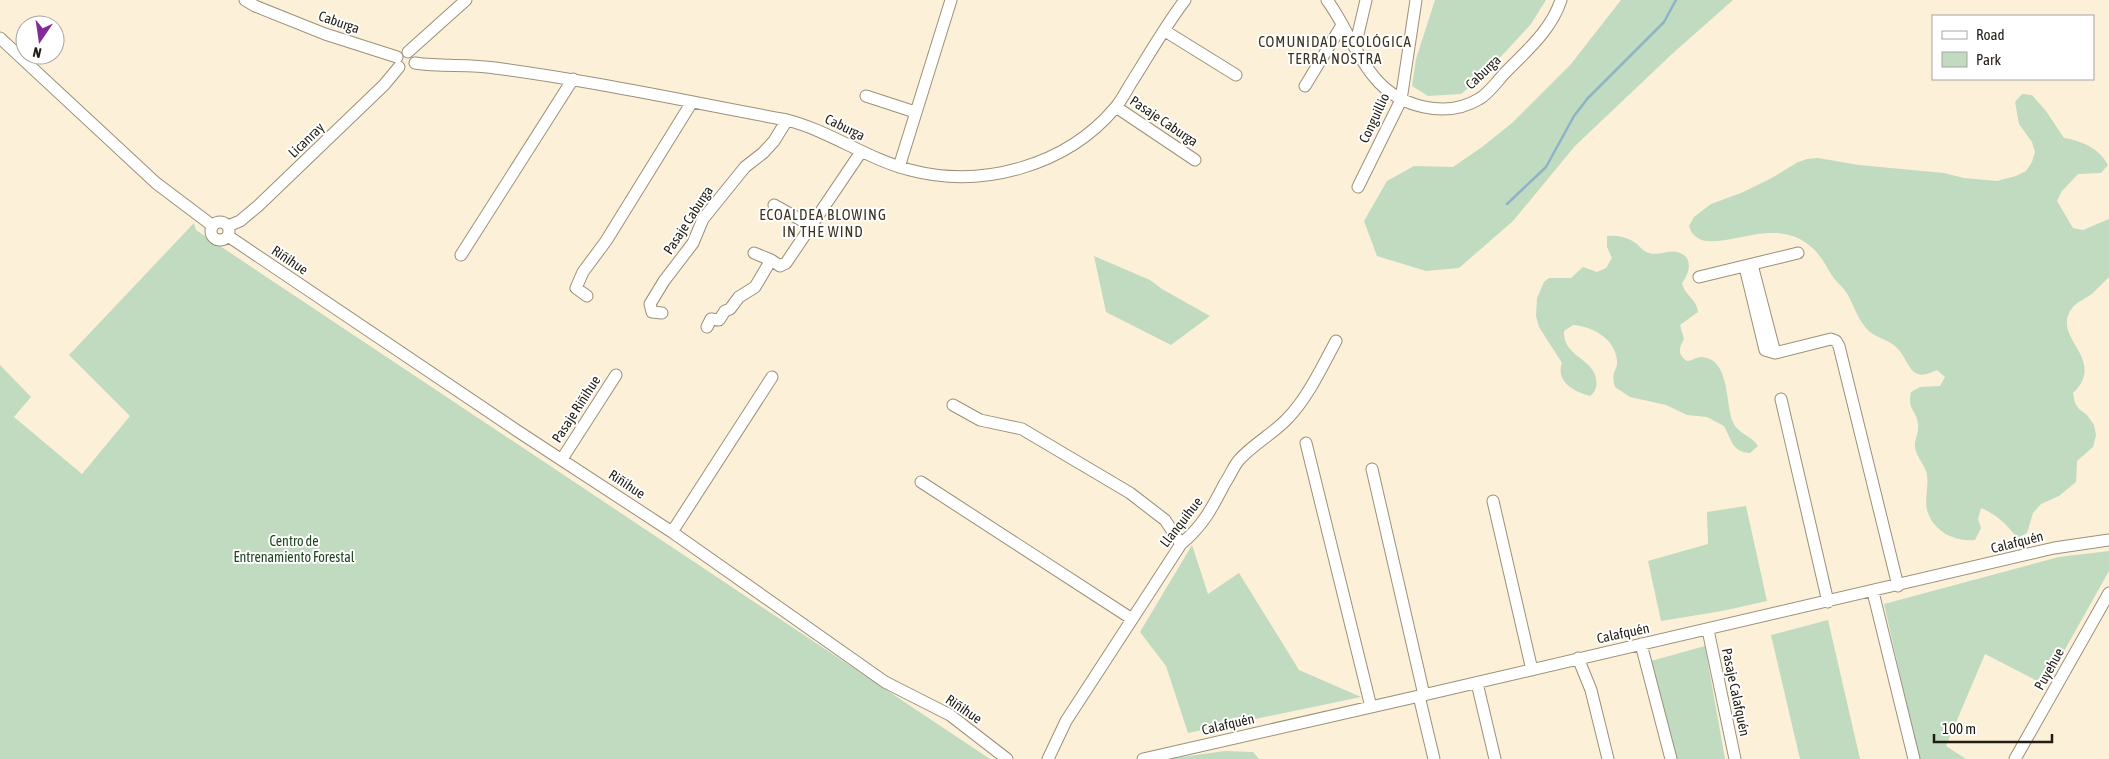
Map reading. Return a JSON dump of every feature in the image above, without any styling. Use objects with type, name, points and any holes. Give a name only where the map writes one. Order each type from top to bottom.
[{"type":"street","name":"Caburga","points":[[245,0],[255,6],[398,62],[407,70],[412,68],[415,63],[438,66],[492,67],[573,79],[787,120],[811,128],[861,152],[899,167],[934,175],[961,177],[991,175],[1020,168],[1048,158],[1074,144],[1096,127],[1116,107],[1185,0]]},
{"type":"street","points":[[398,62],[400,53],[408,52],[466,0]]},
{"type":"street","points":[[899,167],[951,0]]},
{"type":"street","name":"Caburga","points":[[1327,0],[1375,79],[1387,91],[1401,100],[1420,106],[1446,109],[1481,99],[1549,26],[1561,0]]},
{"type":"street","points":[[1355,46],[1366,0]]},
{"type":"street","name":"Conguillio","points":[[1358,187],[1401,100],[1416,0]]},
{"type":"street","points":[[1306,86],[1342,25]]},
{"type":"street","points":[[1165,31],[1236,75]]},
{"type":"street","points":[[0,38],[142,171],[213,226],[219,222],[228,231]]},
{"type":"street","points":[[408,52],[414,57],[415,63]]},
{"type":"street","name":"Licanray","points":[[228,231],[258,206],[384,85],[398,62]]},
{"type":"street","points":[[461,255],[573,79]]},
{"type":"street","points":[[866,96],[915,112]]},
{"type":"street","points":[[587,296],[576,288],[583,272],[606,241],[692,102]]},
{"type":"street","name":"Pasaje Caburga","points":[[1116,107],[1195,160]]},
{"type":"street","name":"Pasaje Caburga","points":[[662,313],[652,312],[650,304],[664,281],[693,243],[704,219],[745,167],[774,142],[787,120]]},
{"type":"street","points":[[754,253],[780,266],[786,263],[861,152]]},
{"type":"street","points":[[774,205],[788,211],[812,226]]},
{"type":"street","name":"Riñihue","points":[[228,231],[562,460],[672,532],[885,682],[950,716],[1007,759]]},
{"type":"street","points":[[1699,277],[1798,253]]},
{"type":"street","points":[[707,328],[711,319],[719,320],[739,297],[755,287],[771,260]]},
{"type":"street","points":[[1749,266],[1775,353],[1831,339],[1838,343],[1898,586]]},
{"type":"street","name":"Llanquihue","points":[[1048,759],[1066,721],[1180,544],[1196,532],[1206,518],[1237,462],[1248,450],[1268,437],[1289,418],[1305,396],[1336,341]]},
{"type":"street","name":"Pasaje Riñihue","points":[[562,460],[616,375]]},
{"type":"street","points":[[672,532],[772,377]]},
{"type":"street","points":[[1781,399],[1828,602]]},
{"type":"street","points":[[953,405],[980,420],[1022,429],[1130,493],[1165,520],[1180,544]]},
{"type":"street","points":[[1306,443],[1371,707]]},
{"type":"street","points":[[1372,469],[1434,759]]},
{"type":"street","points":[[920,482],[1132,619]]},
{"type":"street","points":[[1493,501],[1532,670]]},
{"type":"street","name":"Calafquén","points":[[1143,759],[1873,592],[2054,548],[2109,540]]},
{"type":"street","points":[[1873,592],[1914,759]]},
{"type":"street","name":"Puyehue","points":[[2016,759],[2109,593]]},
{"type":"street","name":"Pasaje Calafquén","points":[[1708,630],[1735,759]]},
{"type":"street","points":[[1641,644],[1671,759]]},
{"type":"street","points":[[1578,658],[1591,690],[1608,759]]},
{"type":"street","points":[[1478,683],[1495,759]]},
{"type":"green space","points":[[1435,0],[1546,0],[1531,24],[1482,77],[1461,94],[1428,96],[1412,86],[1416,59]]},
{"type":"green space","points":[[1621,0],[1733,0],[1672,54],[1575,146],[1513,221],[1459,268],[1426,271],[1377,256],[1364,221],[1387,181],[1414,166],[1453,167],[1482,147],[1512,123],[1571,64]]},
{"type":"green space","points":[[2022,94],[2032,95],[2046,111],[2064,138],[2089,146],[2100,154],[2108,165],[2101,173],[2078,174],[2062,191],[2057,201],[2073,228],[2083,230],[2109,219],[2109,277],[2093,293],[2075,305],[2067,318],[2068,328],[2085,369],[2082,380],[2073,393],[2075,403],[2094,425],[2096,435],[2093,447],[2077,461],[2076,482],[2059,496],[2041,504],[2033,513],[2027,533],[2017,538],[2001,520],[1981,508],[1978,519],[1981,528],[1975,540],[1959,539],[1945,534],[1939,529],[1934,524],[1927,510],[1927,476],[1915,447],[1918,424],[1910,403],[1911,392],[1920,387],[1940,386],[1945,377],[1937,370],[1928,374],[1920,375],[1915,373],[1895,346],[1869,331],[1860,320],[1846,292],[1833,277],[1821,257],[1803,241],[1787,234],[1769,233],[1719,241],[1706,241],[1694,235],[1689,226],[1694,217],[1711,204],[1741,193],[1807,159],[1818,158],[1859,165],[1944,173],[1964,178],[1997,181],[2016,176],[2026,171],[2032,162],[2035,152],[2032,142],[2019,124],[2015,102]]},
{"type":"green space","name":"Centro de Entrenamiento Forestal","points":[[194,223],[196,230],[990,759],[0,759],[0,365],[31,397],[14,417],[82,474],[130,416],[69,355]]},
{"type":"green space","points":[[1607,236],[1626,238],[1649,253],[1677,252],[1686,257],[1689,265],[1682,283],[1696,304],[1698,312],[1680,325],[1684,339],[1680,353],[1687,361],[1701,357],[1711,359],[1718,365],[1725,384],[1733,422],[1738,429],[1758,446],[1750,453],[1736,448],[1724,426],[1707,417],[1687,415],[1666,405],[1630,397],[1615,387],[1613,377],[1617,360],[1612,345],[1601,335],[1587,328],[1573,325],[1564,331],[1564,338],[1569,348],[1593,371],[1596,379],[1595,390],[1590,396],[1578,392],[1564,381],[1561,376],[1562,363],[1539,327],[1536,316],[1537,298],[1544,282],[1549,278],[1571,278],[1583,267],[1597,272],[1606,268],[1612,258],[1607,247]]},
{"type":"green space","points":[[1094,256],[1150,280],[1162,289],[1210,316],[1171,345],[1106,312]]},
{"type":"green space","points":[[1746,506],[1767,601],[1661,621],[1648,561],[1708,544],[1707,512]]},
{"type":"green space","points":[[1192,545],[1208,594],[1239,573],[1299,670],[1361,697],[1188,733],[1166,666],[1140,632]]},
{"type":"green space","points":[[2109,551],[2109,571],[2045,685],[1985,654],[1946,746],[1966,759],[1919,759],[1884,604],[2059,557]]},
{"type":"green space","points":[[1828,620],[1860,759],[1800,759],[1771,635]]},
{"type":"green space","points":[[1705,646],[1725,759],[1675,759],[1651,661]]},
{"type":"green space","points":[[1225,751],[1253,752],[1259,759],[1167,759]]},
{"type":"waterway","points":[[1507,204],[1546,167],[1574,116],[1588,98],[1664,22],[1676,0]]},
{"type":"district","name":"COMUNIDAD ECOLÓGICA TERRA NOSTRA","points":[[1335,50]]},
{"type":"district","name":"ECOALDEA BLOWING IN THE WIND","points":[[823,222]]}]
